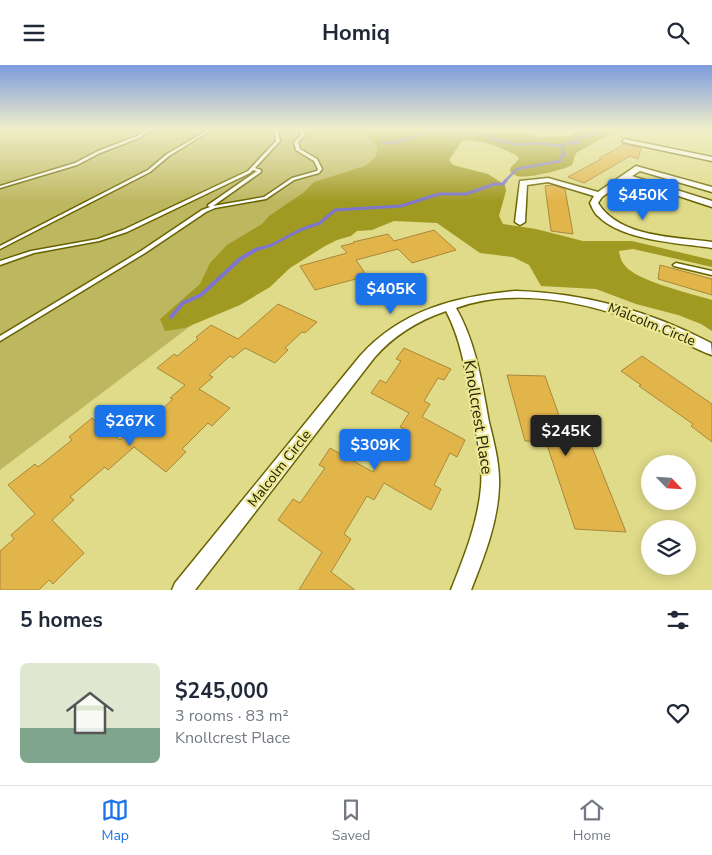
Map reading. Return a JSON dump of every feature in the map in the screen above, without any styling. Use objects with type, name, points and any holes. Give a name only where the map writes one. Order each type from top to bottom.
[{"type":"street","points":[[685,154],[712,159]]},
{"type":"street","points":[[712,190],[639,168],[599,195],[594,203],[596,209],[610,222],[640,233],[712,245]]},
{"type":"street","points":[[628,177],[712,204]]},
{"type":"street","points":[[520,222],[523,183],[548,180],[568,184],[599,195]]},
{"type":"street","name":"Malcolm Circle","points":[[182,590],[380,343],[399,327],[449,305],[496,295],[530,294],[562,297],[602,305],[638,316],[712,350]]},
{"type":"street","name":"Knollcrest Place","points":[[449,305],[459,322],[467,344],[488,457],[490,486],[482,535],[461,590]]},
{"type":"lane","points":[[0,187],[76,164],[97,154]]},
{"type":"lane","points":[[0,248],[149,171],[171,154]]},
{"type":"lane","points":[[0,263],[33,252],[112,237],[254,169],[267,154]]},
{"type":"lane","points":[[204,211],[214,207],[265,198],[293,179],[318,172],[320,169],[316,160],[304,154]]},
{"type":"lane","points":[[0,339],[136,257],[260,171],[254,169]]},
{"type":"lane","points":[[676,265],[712,273]]},
{"type":"shaded area","points":[[0,154],[419,154],[0,470]]},
{"type":"shaded area","points":[[376,154],[453,154],[449,160],[453,165],[488,174],[505,185],[506,191],[499,216],[503,224],[536,229],[583,241],[632,241],[712,260],[712,267],[633,249],[619,251],[624,264],[634,273],[668,287],[712,300],[712,331],[701,324],[678,315],[636,304],[596,289],[541,286],[529,265],[513,257],[480,253],[437,223],[394,221],[372,230],[357,231],[351,236],[325,246],[290,268],[270,287],[240,305],[185,328],[165,331],[160,319],[200,284],[210,263],[227,245],[262,224],[269,216],[303,193],[314,182],[365,166],[375,158]]},
{"type":"shaded area","points":[[513,154],[576,154],[572,165],[521,177],[510,171],[511,167],[519,159]]},
{"type":"building","points":[[608,154],[640,154],[638,159],[630,156],[584,183],[568,177],[601,159],[599,158]]},
{"type":"building","points":[[553,185],[565,189],[573,234],[551,231],[545,186]]},
{"type":"building","points":[[434,230],[456,250],[412,263],[398,249],[356,260],[367,276],[315,290],[300,266],[347,253],[341,246],[353,242],[388,234],[394,241]]},
{"type":"building","points":[[660,265],[712,279],[712,295],[658,279]]},
{"type":"building","points":[[278,304],[317,322],[305,333],[302,332],[285,348],[288,350],[275,363],[245,348],[233,358],[230,356],[209,375],[213,377],[199,389],[230,408],[212,426],[208,423],[182,449],[186,452],[166,472],[134,447],[108,470],[105,467],[70,497],[74,500],[52,520],[84,553],[53,584],[49,580],[39,590],[0,590],[0,551],[14,539],[11,535],[35,514],[8,485],[35,464],[38,467],[72,440],[69,437],[92,418],[120,440],[143,421],[147,423],[185,385],[157,368],[174,354],[177,356],[198,339],[196,337],[211,325],[238,339]]},
{"type":"building","points":[[404,348],[451,369],[444,380],[438,378],[424,401],[430,404],[422,417],[465,440],[457,457],[450,453],[434,485],[441,489],[431,510],[384,483],[374,500],[367,496],[344,534],[351,539],[331,572],[355,590],[299,590],[322,552],[278,520],[293,499],[300,503],[325,468],[319,465],[330,448],[373,472],[382,455],[389,459],[406,430],[400,427],[409,413],[371,393],[380,380],[386,383],[401,361],[396,359]]},
{"type":"building","points":[[642,356],[712,404],[712,442],[691,426],[693,424],[621,371]]},
{"type":"building","points":[[507,375],[545,376],[568,441],[590,442],[626,532],[575,529],[546,442],[525,441]]},
{"type":"waterway","points":[[504,182],[517,169],[560,161],[560,158],[564,156],[564,154]]},
{"type":"waterway","points":[[256,250],[272,245],[300,230],[320,223],[335,210],[401,206],[439,194],[466,194],[495,184],[503,184],[506,181]]},
{"type":"waterway","points":[[171,317],[183,303],[201,295],[240,259],[256,250]]}]
